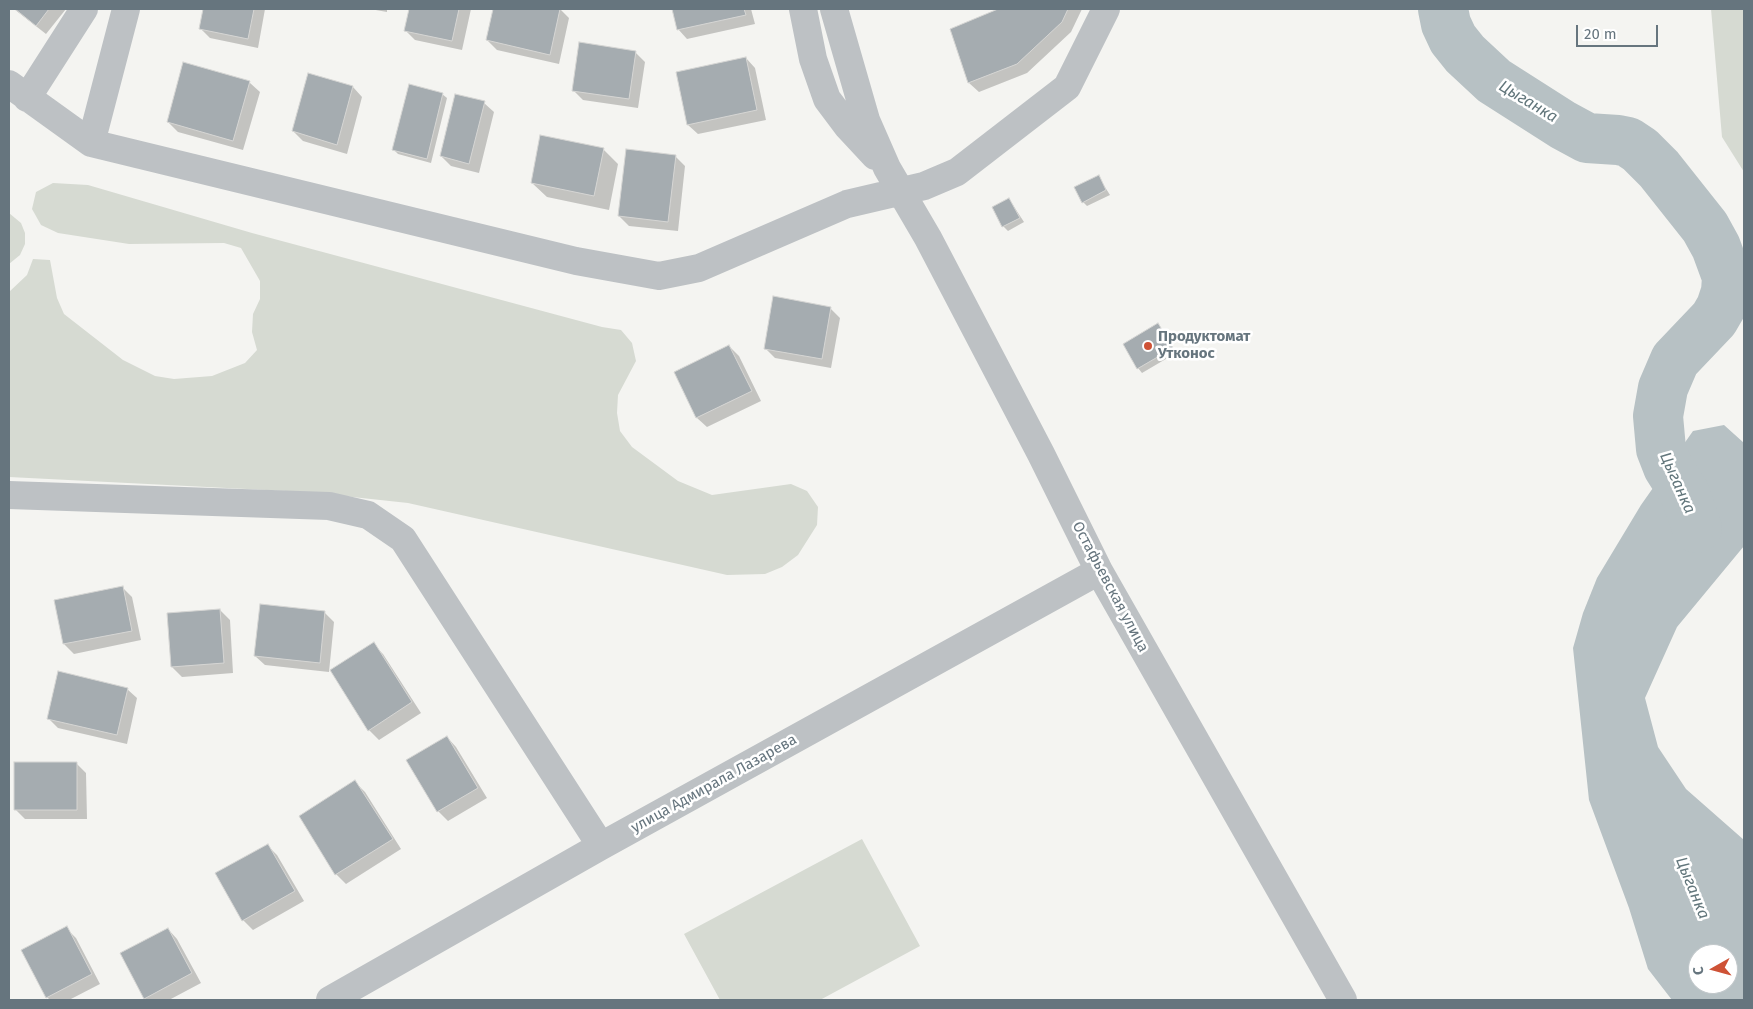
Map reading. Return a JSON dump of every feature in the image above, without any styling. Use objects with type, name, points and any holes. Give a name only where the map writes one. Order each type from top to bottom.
[{"type":"street","points":[[84,9],[18,91],[91,143],[576,261],[659,276],[699,268],[848,204],[924,186],[957,172],[1067,87],[1106,9]]},
{"type":"street","points":[[91,143],[126,9]]},
{"type":"street","name":"Остафьевская улица","points":[[803,9],[812,59],[827,99],[848,127],[887,168]]},
{"type":"street","name":"Остафьевская улица","points":[[834,9],[866,120],[887,168],[928,238],[1014,402],[1099,571],[1342,1000]]},
{"type":"street","points":[[9,495],[329,506],[368,515],[403,539],[601,846]]},
{"type":"street","name":"улица Адмирала Лазарева","points":[[330,1000],[601,846],[1099,571]]},
{"type":"shaded area","points":[[1711,9],[1744,9],[1744,172],[1722,137]]},
{"type":"shaded area","points":[[53,183],[88,185],[252,233],[602,327],[621,330],[632,343],[636,361],[618,395],[617,413],[620,431],[632,447],[678,481],[712,495],[791,484],[807,491],[818,507],[817,525],[798,555],[782,567],[765,574],[727,575],[408,503],[306,492],[9,477],[9,292],[27,275],[33,259],[50,260],[57,298],[64,314],[123,360],[155,376],[174,379],[212,376],[245,363],[257,350],[252,332],[253,314],[260,299],[260,281],[241,248],[224,243],[129,244],[58,233],[41,225],[32,209],[36,192]]},
{"type":"shaded area","points":[[9,213],[21,223],[25,233],[25,244],[20,255],[9,264]]},
{"type":"shaded area","points":[[862,839],[920,946],[820,1000],[720,1000],[684,934]]},
{"type":"water","points":[[1724,425],[1744,443],[1744,546],[1677,627],[1645,698],[1658,747],[1686,789],[1744,840],[1744,1000],[1672,1000],[1648,969],[1629,908],[1589,800],[1573,648],[1583,613],[1597,578],[1641,505],[1693,431]]},
{"type":"building","points":[[15,9],[49,9],[36,26]]},
{"type":"building","points":[[203,9],[254,9],[248,39],[199,29]]},
{"type":"building","points":[[409,9],[459,9],[452,41],[404,31]]},
{"type":"building","points":[[493,9],[560,9],[550,55],[486,40]]},
{"type":"building","points":[[672,9],[744,9],[746,15],[677,30]]},
{"type":"building","points":[[998,9],[1068,9],[1062,22],[1017,64],[968,83],[950,29]]},
{"type":"building","points":[[579,42],[636,51],[629,99],[572,91]]},
{"type":"building","points":[[746,57],[757,110],[687,125],[676,72]]},
{"type":"building","points":[[183,62],[250,81],[233,141],[167,122]]},
{"type":"building","points":[[308,73],[353,86],[337,145],[292,131]]},
{"type":"building","points":[[409,84],[443,93],[427,159],[392,150]]},
{"type":"building","points":[[455,94],[485,101],[469,164],[440,156]]},
{"type":"building","points":[[540,135],[604,148],[594,196],[531,183]]},
{"type":"building","points":[[626,149],[676,155],[668,222],[618,216]]},
{"type":"building","points":[[1099,175],[1106,190],[1082,203],[1074,187]]},
{"type":"building","points":[[1009,198],[1020,218],[1002,227],[992,207]]},
{"type":"building","points":[[773,296],[831,307],[822,359],[764,349]]},
{"type":"building","name":"Продуктомат Утконос","points":[[1158,323],[1173,348],[1137,369],[1123,344]]},
{"type":"building","points":[[729,345],[752,391],[696,418],[674,372]]},
{"type":"building","points":[[123,586],[132,631],[63,644],[54,600]]},
{"type":"building","points":[[260,604],[325,611],[320,663],[254,656]]},
{"type":"building","points":[[220,609],[224,663],[171,667],[167,613]]},
{"type":"building","points":[[374,642],[412,702],[368,731],[330,670]]},
{"type":"building","points":[[58,671],[128,688],[117,735],[47,719]]},
{"type":"building","points":[[447,736],[478,788],[437,812],[406,760]]},
{"type":"building","points":[[14,762],[77,762],[77,810],[14,810]]},
{"type":"building","points":[[355,780],[393,839],[335,875],[299,816]]},
{"type":"building","points":[[268,844],[295,891],[242,921],[215,873]]},
{"type":"building","points":[[67,926],[92,974],[46,998],[21,950]]},
{"type":"building","points":[[168,928],[192,973],[144,999],[120,953]]},
{"type":"waterway","name":"Цыганка","points":[[1443,9],[1446,24],[1453,39],[1465,54],[1494,81],[1587,138],[1628,142],[1640,150],[1659,169],[1705,227],[1716,247],[1727,277],[1726,292],[1721,307],[1714,319],[1675,360],[1663,388],[1658,416],[1661,449],[1668,467],[1685,494],[1697,528]]},
{"type":"place","name":"Продуктомат Утконос","points":[[1148,346]]}]
